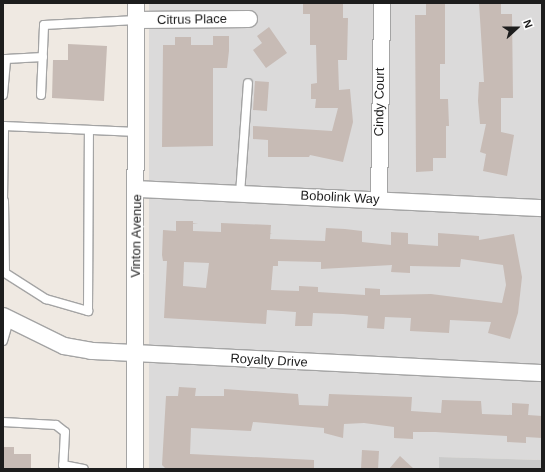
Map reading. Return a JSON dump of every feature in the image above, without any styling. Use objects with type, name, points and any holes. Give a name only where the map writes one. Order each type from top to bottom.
[{"type":"street","name":"Vinton Avenue","points":[[135,469],[137,189],[136,3]]},
{"type":"street","name":"Cindy Court","points":[[379,200],[382,3]]},
{"type":"street","name":"Citrus Place","points":[[136,20],[249,19]]},
{"type":"street","name":"Bobolink Way","points":[[137,189],[542,208]]},
{"type":"street","name":"Royalty Drive","points":[[6,318],[64,346],[136,355],[542,373]]},
{"type":"lane","points":[[40,95],[44,25],[48,23],[136,20]]},
{"type":"lane","points":[[3,95],[6,60],[43,57]]},
{"type":"lane","points":[[240,194],[248,82]]},
{"type":"lane","points":[[89,132],[88,311],[46,299],[5,273],[3,201],[4,126],[89,132],[137,132]]},
{"type":"lane","points":[[3,341],[6,318]]},
{"type":"lane","points":[[3,422],[56,425],[65,432],[63,465],[84,469]]},
{"type":"shaded area","points":[[149,3],[542,3],[542,460],[440,457],[439,469],[149,469]]},
{"type":"shaded area","points":[[439,457],[542,460],[542,469],[439,469]]},
{"type":"building","points":[[303,3],[343,3],[343,18],[348,18],[347,60],[338,60],[339,90],[350,89],[353,122],[343,162],[310,155],[309,157],[268,157],[268,140],[253,139],[253,126],[332,131],[338,108],[315,108],[316,99],[311,99],[311,84],[317,83],[316,45],[310,45],[310,14],[303,14]]},
{"type":"building","points":[[426,3],[445,3],[445,64],[440,64],[440,99],[448,99],[449,126],[446,126],[446,158],[433,158],[433,171],[416,172],[415,15],[426,15]]},
{"type":"building","points":[[479,3],[501,3],[501,14],[512,14],[513,98],[501,98],[501,132],[514,135],[507,176],[483,171],[486,154],[480,152],[486,124],[480,124],[478,101],[479,82],[484,82]]},
{"type":"building","points":[[269,27],[287,53],[266,68],[253,50],[262,43],[257,36]]},
{"type":"building","points":[[213,36],[229,36],[229,51],[227,68],[213,68],[213,146],[162,147],[163,45],[175,45],[175,37],[191,37],[191,45],[213,45]]},
{"type":"building","points":[[68,44],[107,46],[104,101],[52,98],[53,60],[68,60]]},
{"type":"building","points":[[255,81],[269,82],[267,111],[253,110]]},
{"type":"building","points":[[176,221],[193,221],[193,231],[221,232],[221,223],[271,225],[270,239],[325,241],[326,228],[345,229],[362,231],[362,242],[391,245],[391,232],[408,233],[408,244],[438,246],[438,233],[479,236],[479,240],[514,234],[522,277],[518,313],[510,339],[488,333],[491,322],[450,320],[449,333],[410,331],[411,318],[385,317],[384,329],[367,328],[368,316],[343,314],[313,313],[312,326],[295,326],[296,312],[267,310],[266,324],[164,318],[167,261],[163,261],[162,255],[163,230],[176,231]],"holes":[[[461,259],[503,265],[506,285],[502,303],[431,294],[380,295],[380,289],[365,288],[365,295],[318,292],[318,287],[299,286],[299,291],[271,290],[273,266],[278,266],[278,261],[321,262],[321,269],[392,265],[391,272],[410,273],[410,266],[460,267]],[[184,262],[209,263],[206,288],[183,286]]]},
{"type":"building","points":[[179,387],[196,388],[195,396],[224,396],[224,389],[298,394],[299,405],[328,406],[329,394],[412,397],[411,411],[441,413],[442,400],[481,401],[482,414],[512,415],[512,403],[529,404],[528,415],[542,416],[542,438],[526,437],[526,443],[507,442],[507,436],[413,432],[413,439],[394,438],[394,427],[364,423],[344,424],[343,438],[324,433],[324,428],[253,422],[251,431],[191,428],[190,454],[314,460],[314,469],[166,469],[162,465],[166,396],[178,396]]},
{"type":"building","points":[[3,447],[14,447],[14,454],[31,454],[31,469],[3,469]]},
{"type":"building","points":[[362,450],[379,451],[378,469],[361,469]]},
{"type":"building","points":[[400,456],[414,469],[389,469]]}]
